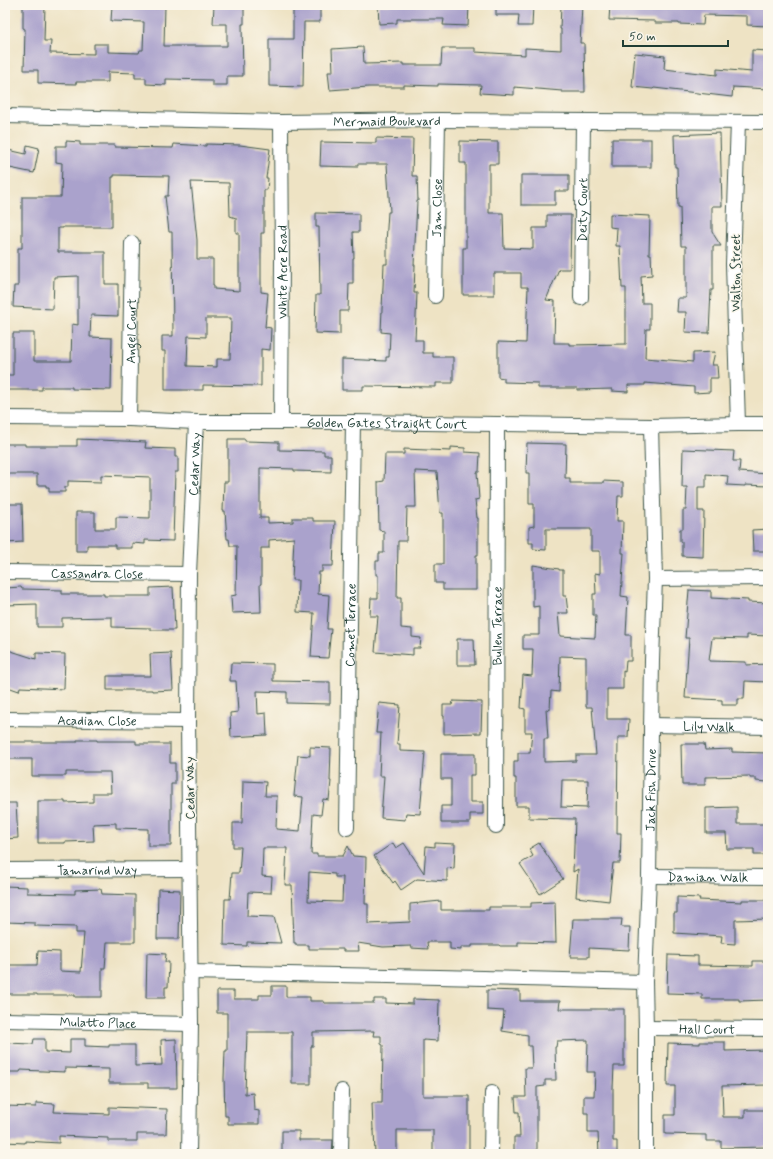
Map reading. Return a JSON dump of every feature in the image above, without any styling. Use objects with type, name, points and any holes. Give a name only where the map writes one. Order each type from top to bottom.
[{"type":"street","name":"Mermaid Boulevard","points":[[5,116],[281,122],[438,120],[768,122]]},
{"type":"street","name":"Jam Close","points":[[435,296],[438,120]]},
{"type":"street","name":"Deity Court","points":[[581,298],[583,121]]},
{"type":"street","name":"White Acre Road","points":[[281,122],[281,421]]},
{"type":"street","name":"Walton Street","points":[[738,122],[733,264],[738,424]]},
{"type":"street","name":"Angel Court","points":[[129,419],[132,243]]},
{"type":"street","name":"Golden Gates Straight Court","points":[[5,418],[129,419],[196,422],[281,421],[497,425],[651,426],[768,424]]},
{"type":"street","name":"Cedar Way","points":[[189,1154],[191,1024],[188,721],[189,574],[196,422]]},
{"type":"street","name":"Comet Terrace","points":[[347,828],[353,422]]},
{"type":"street","name":"Bullen Terrace","points":[[496,826],[497,425]]},
{"type":"street","name":"Jack Fish Drive","points":[[646,1154],[645,982],[649,876],[655,579],[651,426]]},
{"type":"street","name":"Cassandra Close","points":[[5,572],[189,574]]},
{"type":"street","points":[[655,579],[768,578]]},
{"type":"street","name":"Acadian Close","points":[[5,720],[188,721]]},
{"type":"street","name":"Lily Walk","points":[[651,725],[768,727]]},
{"type":"street","name":"Tamarind Way","points":[[5,870],[190,869]]},
{"type":"street","name":"Damian Walk","points":[[649,876],[768,877]]},
{"type":"street","points":[[190,972],[645,982]]},
{"type":"street","name":"Mulatto Place","points":[[5,1020],[191,1024]]},
{"type":"street","name":"Hall Court","points":[[646,1028],[768,1029]]},
{"type":"street","points":[[341,1154],[342,1091]]},
{"type":"street","points":[[491,1154],[492,1093]]},
{"type":"building","points":[[23,5],[45,5],[44,41],[51,41],[50,53],[94,54],[94,44],[108,44],[108,52],[139,53],[140,50],[143,50],[144,22],[111,21],[112,5],[165,5],[164,46],[227,46],[227,24],[213,24],[214,5],[244,5],[244,24],[242,24],[243,76],[227,76],[227,85],[212,85],[212,80],[166,79],[166,85],[146,84],[146,78],[135,78],[135,73],[108,72],[108,82],[76,82],[76,84],[38,83],[38,70],[24,70],[25,29],[23,28]]},
{"type":"building","points":[[293,5],[320,5],[320,22],[304,22],[303,87],[269,86],[269,39],[293,39]]},
{"type":"building","points":[[378,5],[469,5],[468,26],[443,25],[444,19],[397,19],[397,23],[379,24]]},
{"type":"building","points":[[496,5],[533,5],[532,26],[518,26],[519,15],[496,15]]},
{"type":"building","points":[[561,5],[582,5],[580,43],[584,43],[585,92],[562,92],[514,87],[514,95],[480,93],[481,85],[438,84],[438,86],[404,85],[404,87],[368,87],[330,90],[328,72],[333,72],[332,49],[363,47],[364,64],[403,63],[403,65],[441,65],[442,48],[475,48],[475,52],[525,55],[525,48],[561,50]]},
{"type":"building","points":[[610,5],[768,5],[768,26],[747,25],[747,16],[704,15],[703,25],[655,23],[655,21],[609,20]]},
{"type":"building","points":[[752,50],[768,51],[768,89],[733,87],[732,97],[632,87],[635,53],[665,56],[664,69],[717,75],[717,69],[752,72]]},
{"type":"building","points":[[720,133],[722,206],[712,206],[712,232],[721,246],[713,246],[713,290],[711,290],[709,333],[685,332],[686,312],[677,312],[678,298],[686,298],[686,246],[681,246],[680,207],[678,207],[677,167],[675,167],[674,135]]},
{"type":"building","points":[[376,138],[413,139],[412,176],[417,176],[418,201],[414,265],[414,293],[417,293],[415,340],[423,340],[423,353],[433,353],[433,357],[453,357],[453,383],[436,383],[436,387],[363,386],[363,390],[342,390],[342,359],[386,361],[386,357],[389,357],[390,333],[381,332],[384,264],[387,264],[386,243],[388,212],[390,212],[387,164],[357,164],[357,167],[320,166],[321,142],[376,143]]},
{"type":"building","points":[[612,139],[651,139],[651,167],[612,167]]},
{"type":"building","points":[[66,141],[80,142],[80,145],[115,145],[115,147],[173,148],[174,144],[206,146],[206,144],[240,145],[270,149],[266,178],[268,178],[267,190],[264,190],[264,233],[261,233],[261,292],[268,293],[265,327],[271,328],[270,350],[261,349],[261,386],[203,385],[203,390],[165,390],[165,351],[162,351],[162,336],[173,336],[172,232],[169,232],[165,196],[168,196],[169,176],[114,175],[114,177],[112,177],[112,227],[58,228],[58,252],[105,252],[105,284],[118,284],[118,316],[91,315],[90,337],[112,338],[111,390],[72,389],[72,387],[42,387],[42,390],[6,390],[6,375],[13,375],[13,333],[34,333],[34,361],[71,361],[72,324],[78,325],[78,276],[54,277],[53,309],[13,307],[14,286],[18,286],[18,248],[22,248],[22,197],[61,197],[62,163],[56,162],[56,146],[66,146]],"holes":[[[191,182],[229,183],[230,216],[236,218],[236,233],[239,233],[239,291],[214,289],[213,259],[197,259],[197,240]],[[206,318],[231,318],[230,359],[217,359],[217,367],[187,366],[188,336],[206,337]]]},
{"type":"building","points":[[460,141],[498,142],[498,164],[489,164],[489,213],[503,213],[504,248],[533,249],[533,228],[547,228],[547,215],[571,215],[570,269],[559,269],[546,300],[555,301],[554,343],[569,343],[569,345],[626,344],[626,288],[622,288],[620,246],[616,246],[617,228],[610,227],[610,214],[650,216],[649,254],[651,254],[652,275],[641,276],[642,303],[650,303],[650,329],[646,329],[645,358],[693,362],[693,353],[715,352],[712,365],[717,365],[718,378],[710,378],[710,392],[694,393],[694,387],[645,383],[645,385],[628,385],[628,392],[612,391],[612,389],[577,390],[577,388],[538,388],[538,383],[504,382],[504,378],[498,377],[498,342],[526,343],[528,287],[521,287],[521,273],[494,273],[494,295],[463,295],[463,248],[466,248],[466,163],[460,163]]},
{"type":"building","points":[[27,145],[39,148],[34,173],[5,167],[8,150],[26,154]]},
{"type":"building","points":[[521,175],[569,175],[569,191],[555,191],[555,205],[521,205]]},
{"type":"building","points":[[316,213],[359,214],[359,232],[353,232],[353,283],[349,283],[348,311],[340,311],[340,334],[315,333],[316,295],[320,295],[319,227],[316,227]]},
{"type":"building","points":[[77,439],[146,442],[145,448],[175,449],[175,457],[178,457],[178,472],[175,472],[173,541],[145,540],[145,544],[132,543],[132,548],[115,548],[115,545],[87,545],[87,551],[76,551],[76,512],[95,512],[95,529],[116,529],[116,517],[150,518],[150,477],[101,475],[101,482],[68,481],[68,487],[65,487],[65,492],[49,492],[49,487],[46,487],[46,485],[37,485],[37,474],[5,474],[5,444],[25,444],[25,446],[77,446]]},
{"type":"building","points":[[228,439],[279,442],[279,450],[324,451],[324,455],[331,455],[331,472],[260,468],[260,518],[268,518],[268,523],[293,522],[293,518],[313,518],[313,521],[335,521],[333,566],[322,566],[322,572],[319,572],[318,594],[329,595],[327,629],[331,629],[328,658],[311,657],[314,613],[297,612],[298,580],[292,580],[294,538],[269,540],[269,548],[261,548],[261,612],[232,613],[231,596],[236,595],[237,546],[230,546],[229,539],[227,539],[225,511],[223,511],[224,482],[228,482]]},
{"type":"building","points":[[527,443],[566,444],[565,478],[570,478],[570,483],[603,483],[603,481],[623,482],[623,496],[618,496],[617,521],[623,521],[622,553],[624,553],[621,596],[628,597],[626,635],[631,635],[631,661],[626,661],[625,672],[623,671],[623,689],[607,689],[607,719],[629,719],[628,737],[618,737],[617,833],[621,833],[620,863],[613,863],[609,901],[576,897],[578,869],[573,872],[575,819],[529,818],[529,806],[516,806],[516,778],[514,778],[514,761],[518,761],[518,753],[530,753],[532,732],[525,732],[525,709],[521,708],[523,675],[532,676],[533,649],[523,649],[523,635],[539,635],[539,606],[533,607],[533,565],[563,570],[563,596],[566,596],[568,613],[558,613],[560,636],[595,638],[596,615],[593,615],[593,594],[596,594],[595,573],[600,574],[600,551],[591,551],[591,529],[546,529],[546,550],[533,549],[533,543],[529,543],[529,527],[534,526],[534,504],[529,504],[529,473],[526,473]],"holes":[[[560,656],[586,657],[586,707],[592,707],[596,755],[576,755],[576,761],[544,762],[544,739],[548,739],[546,709],[550,710],[551,691],[559,692]],[[562,780],[588,780],[587,808],[561,807]]]},
{"type":"building","points":[[451,447],[465,448],[465,452],[480,453],[479,472],[477,472],[479,499],[475,500],[478,518],[476,590],[443,590],[443,583],[435,583],[435,564],[443,564],[443,513],[440,513],[437,472],[415,471],[416,507],[407,507],[406,541],[398,541],[397,598],[401,598],[401,628],[412,629],[412,637],[421,638],[420,648],[413,648],[413,655],[375,652],[378,616],[370,616],[371,598],[378,598],[378,575],[376,575],[376,561],[379,561],[379,553],[384,553],[384,531],[379,530],[378,482],[384,481],[385,454],[404,454],[404,449],[451,451]]},
{"type":"building","points":[[683,449],[734,451],[733,461],[740,461],[739,472],[768,474],[768,486],[745,486],[727,485],[728,476],[706,474],[706,487],[698,487],[698,511],[704,511],[703,557],[682,556],[680,529],[683,529],[683,510],[686,510],[687,487],[682,487]]},
{"type":"building","points":[[5,504],[22,504],[23,542],[5,543]]},
{"type":"building","points":[[768,529],[768,551],[753,551],[752,530]]},
{"type":"building","points":[[21,587],[22,589],[62,590],[62,594],[150,596],[150,588],[173,587],[175,630],[112,627],[112,617],[62,618],[62,627],[37,627],[37,604],[5,605],[5,588]]},
{"type":"building","points":[[689,590],[711,591],[711,598],[748,600],[748,602],[768,603],[768,636],[747,635],[747,639],[712,638],[709,661],[746,662],[746,665],[768,664],[768,682],[745,681],[744,699],[738,699],[738,705],[722,705],[722,700],[685,698],[689,638],[685,638]]},
{"type":"building","points":[[457,639],[474,639],[475,665],[457,665]]},
{"type":"building","points":[[5,649],[36,659],[36,653],[65,654],[64,689],[20,687],[19,691],[5,686]]},
{"type":"building","points":[[171,653],[173,690],[107,690],[107,676],[151,676],[150,654]]},
{"type":"building","points":[[231,663],[273,664],[273,681],[330,682],[330,704],[287,703],[287,692],[257,691],[258,714],[266,713],[267,735],[231,737],[230,713],[238,712],[236,681],[230,681]]},
{"type":"building","points":[[453,701],[482,702],[481,733],[444,734],[443,705],[452,705]]},
{"type":"building","points":[[379,703],[400,705],[397,744],[400,744],[400,751],[425,752],[420,814],[406,813],[405,820],[381,818],[384,776],[379,776],[381,733],[376,733]]},
{"type":"building","points":[[77,740],[136,741],[136,744],[170,744],[170,763],[175,763],[175,784],[171,784],[171,846],[148,846],[148,829],[116,828],[116,823],[93,824],[94,841],[38,843],[38,801],[65,801],[65,803],[93,802],[93,793],[111,793],[110,772],[66,772],[66,776],[32,776],[32,759],[5,759],[5,742],[77,742]]},
{"type":"building","points":[[681,744],[704,744],[705,750],[732,749],[732,752],[768,753],[768,782],[756,781],[756,778],[750,778],[750,776],[705,777],[705,785],[682,785]]},
{"type":"building","points":[[310,747],[331,748],[331,781],[329,800],[323,799],[321,815],[313,814],[311,854],[317,854],[317,856],[343,856],[348,846],[353,856],[366,857],[365,904],[368,904],[368,924],[410,922],[410,904],[441,901],[441,910],[489,910],[489,907],[531,907],[531,903],[555,902],[556,943],[518,942],[518,946],[472,945],[472,947],[461,947],[461,950],[450,949],[450,942],[427,942],[428,949],[411,948],[411,946],[383,947],[358,943],[359,951],[343,951],[343,949],[309,949],[309,945],[296,945],[296,943],[294,943],[292,885],[285,885],[287,848],[263,848],[262,876],[272,877],[271,893],[248,892],[247,916],[274,917],[281,943],[247,942],[247,946],[224,945],[225,899],[230,899],[232,873],[239,873],[241,847],[233,847],[233,823],[242,823],[243,781],[266,782],[265,796],[277,796],[276,829],[300,831],[303,797],[294,796],[298,755],[310,756]],"holes":[[[309,872],[335,874],[335,877],[343,877],[342,902],[308,901]]]},
{"type":"building","points":[[441,754],[475,754],[475,775],[470,775],[470,802],[483,802],[483,814],[470,814],[470,823],[441,823],[441,806],[451,806],[451,779],[441,779]]},
{"type":"building","points":[[5,803],[16,803],[18,838],[5,839]]},
{"type":"building","points":[[737,807],[737,824],[768,824],[768,855],[754,855],[754,849],[727,849],[726,833],[706,833],[706,808]]},
{"type":"building","points":[[393,843],[396,848],[404,843],[424,873],[426,846],[435,847],[435,843],[455,844],[454,869],[447,868],[447,881],[417,879],[401,890],[395,881],[393,883],[374,856]]},
{"type":"building","points":[[539,843],[563,879],[540,894],[520,864],[533,856],[529,849]]},
{"type":"building","points":[[5,886],[27,887],[27,893],[75,894],[75,890],[101,889],[102,894],[135,895],[135,942],[107,942],[105,968],[102,968],[102,997],[5,994],[5,965],[37,965],[38,951],[60,952],[60,971],[81,972],[84,933],[76,933],[76,927],[35,926],[35,923],[5,922]]},
{"type":"building","points":[[158,889],[180,890],[179,939],[157,939]]},
{"type":"building","points":[[677,897],[700,898],[699,900],[742,902],[742,900],[768,900],[768,919],[735,920],[735,944],[721,943],[722,936],[674,933],[674,913],[677,913]]},
{"type":"building","points":[[573,919],[622,919],[621,927],[630,927],[629,950],[589,948],[589,957],[570,957]]},
{"type":"building","points":[[147,953],[166,954],[165,962],[169,962],[168,987],[165,987],[165,998],[146,998]]},
{"type":"building","points":[[668,955],[698,956],[698,965],[753,966],[753,961],[768,961],[768,1000],[739,1001],[739,999],[702,999],[702,994],[667,993]]},
{"type":"building","points":[[272,986],[286,986],[286,997],[310,997],[310,1001],[324,1001],[324,1003],[374,1003],[374,999],[386,999],[386,1003],[413,1004],[413,999],[439,1000],[438,1041],[423,1040],[423,1096],[469,1096],[469,1152],[433,1153],[433,1130],[397,1130],[397,1154],[375,1154],[372,1103],[382,1103],[383,1045],[381,1044],[381,1036],[373,1036],[374,1031],[313,1032],[313,1046],[311,1046],[311,1084],[292,1084],[292,1032],[247,1032],[245,1094],[253,1093],[254,1110],[259,1111],[259,1124],[228,1124],[228,1116],[225,1116],[224,1078],[225,1051],[227,1051],[227,1013],[217,1013],[217,991],[234,991],[234,999],[259,999],[259,995],[272,995]]},
{"type":"building","points":[[487,990],[520,991],[520,1001],[560,1001],[559,1009],[624,1009],[624,1066],[614,1066],[613,1141],[617,1141],[617,1154],[599,1154],[598,1133],[588,1133],[588,1113],[584,1113],[584,1096],[594,1096],[595,1072],[587,1072],[588,1040],[557,1041],[555,1047],[556,1080],[545,1080],[545,1086],[537,1087],[537,1154],[514,1154],[514,1137],[520,1137],[519,1112],[516,1112],[515,1097],[526,1097],[525,1068],[532,1068],[531,1046],[528,1046],[528,1035],[502,1031],[504,1011],[487,1010]]},
{"type":"building","points":[[34,1039],[45,1039],[45,1052],[70,1053],[70,1039],[85,1039],[85,1046],[109,1047],[109,1045],[135,1045],[135,1066],[162,1065],[161,1040],[176,1039],[177,1088],[148,1088],[148,1083],[109,1083],[109,1069],[65,1068],[65,1072],[21,1070],[20,1072],[5,1072],[5,1043],[33,1044]]},
{"type":"building","points":[[700,1042],[725,1042],[725,1051],[768,1050],[768,1085],[722,1086],[723,1117],[745,1117],[745,1110],[767,1110],[768,1147],[721,1148],[721,1141],[706,1141],[706,1135],[665,1134],[665,1115],[675,1115],[675,1086],[667,1086],[668,1043],[700,1044]]},
{"type":"building","points":[[36,1103],[55,1104],[54,1112],[109,1114],[109,1107],[167,1109],[166,1134],[137,1134],[137,1141],[108,1141],[108,1138],[59,1136],[59,1143],[25,1141],[25,1143],[5,1142],[5,1106],[36,1107]]},
{"type":"building","points":[[282,1131],[299,1131],[299,1140],[333,1140],[332,1154],[282,1154]]}]
